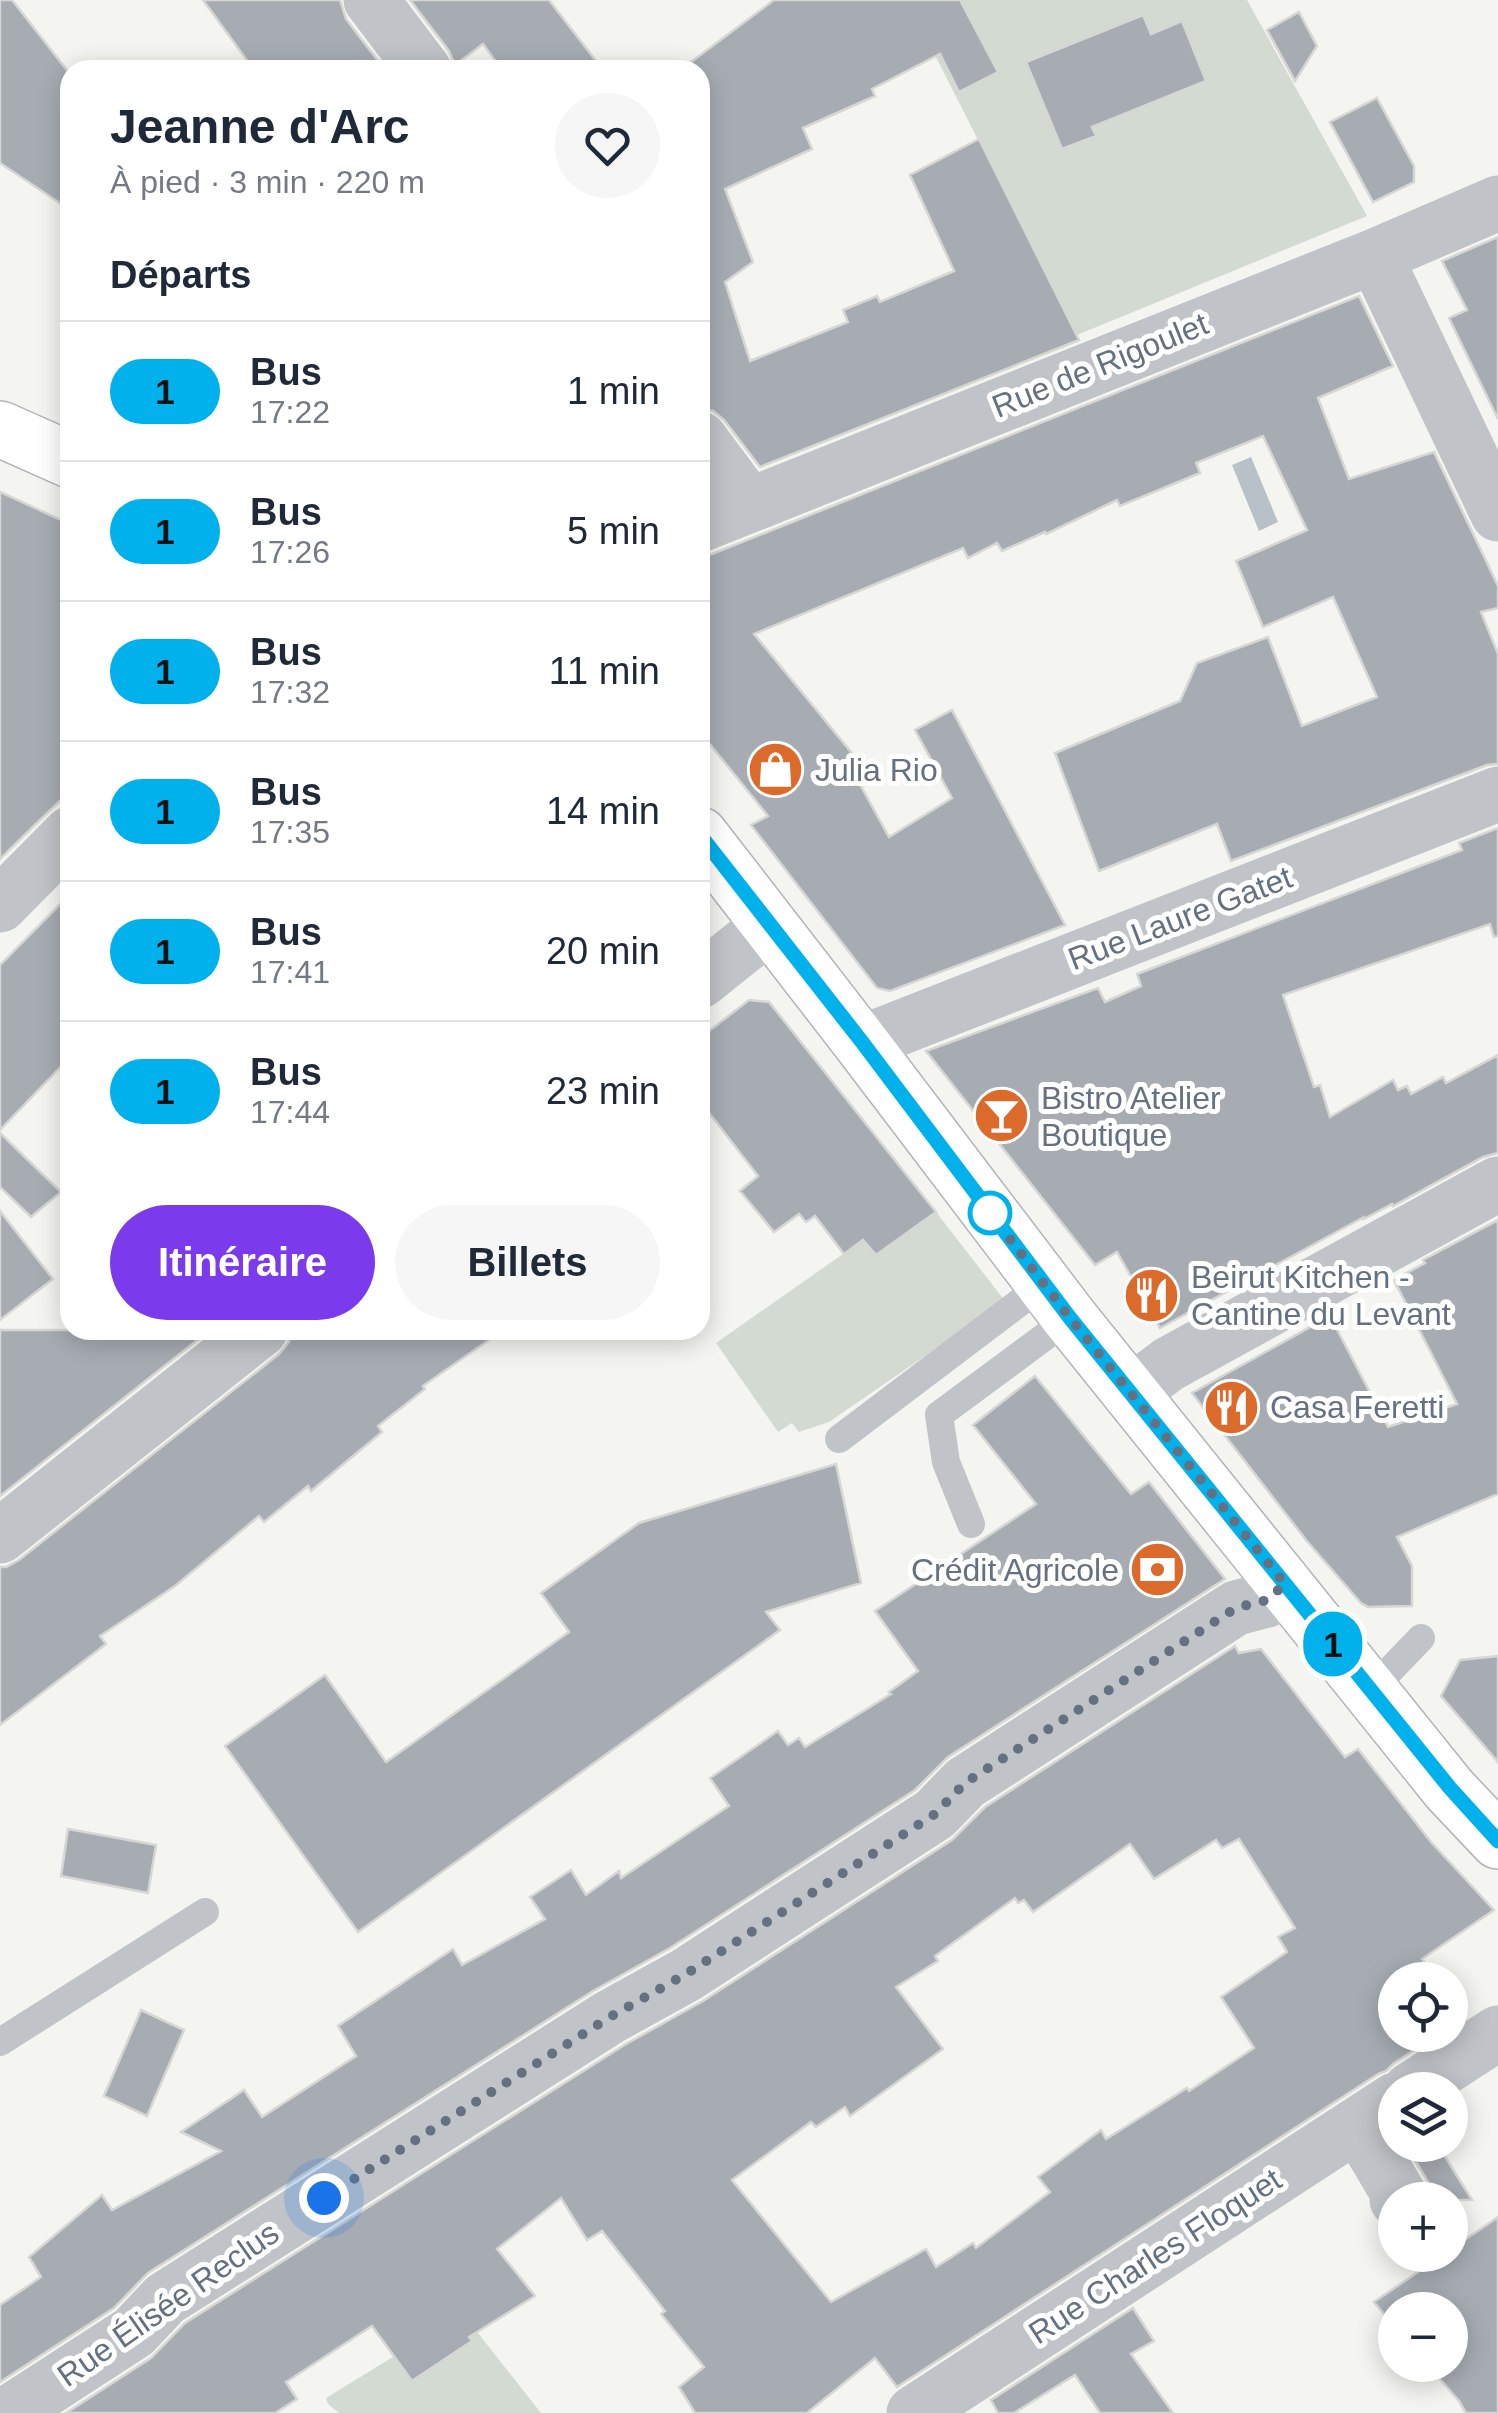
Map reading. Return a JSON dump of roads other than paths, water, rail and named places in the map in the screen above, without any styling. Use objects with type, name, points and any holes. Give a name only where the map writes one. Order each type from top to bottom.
[{"type":"main road","points":[[0,430],[60,456]]},
{"type":"main road","points":[[710,848],[1057,1301],[1450,1788],[1498,1841]]},
{"type":"street","points":[[371,0],[416,60]]},
{"type":"street","name":"Rue de Rigoulet","points":[[724,515],[1375,256],[1498,203]]},
{"type":"street","points":[[1375,256],[1498,514]]},
{"type":"street","points":[[710,471],[724,515]]},
{"type":"street","name":"Rue Laure Gatet","points":[[862,1042],[1498,794]]},
{"type":"street","points":[[0,906],[60,844]]},
{"type":"street","points":[[710,974],[770,925]]},
{"type":"street","points":[[1130,1393],[1169,1364],[1498,1184]]},
{"type":"street","points":[[0,1536],[247,1340]]},
{"type":"street","name":"Rue Élisée Reclus","points":[[9,2413],[134,2332],[165,2299],[610,2017],[703,1964],[935,1814],[965,1783],[1236,1608],[1267,1600],[1285,1584]]},
{"type":"street","points":[[1438,2072],[1498,2033]]},
{"type":"street","points":[[1374,2130],[1395,2182]]},
{"type":"street","name":"Rue Charles Floquet","points":[[914,2413],[1374,2130]]},
{"type":"lane","points":[[839,1439],[1057,1301]]},
{"type":"lane","points":[[971,1524],[946,1462],[939,1415],[1057,1301]]},
{"type":"lane","points":[[1371,1690],[1421,1638]]},
{"type":"lane","points":[[0,2042],[205,1912]]},
{"type":"place","name":"Julia Rio","points":[[776,770]]},
{"type":"place","name":"Bistro Atelier Boutique","points":[[1002,1116]]},
{"type":"place","name":"Beirut Kitchen - Cantine du Levant","points":[[1152,1295]]},
{"type":"place","name":"Casa Feretti","points":[[1231,1407]]},
{"type":"place","name":"Crédit Agricole","points":[[1158,1570]]}]
